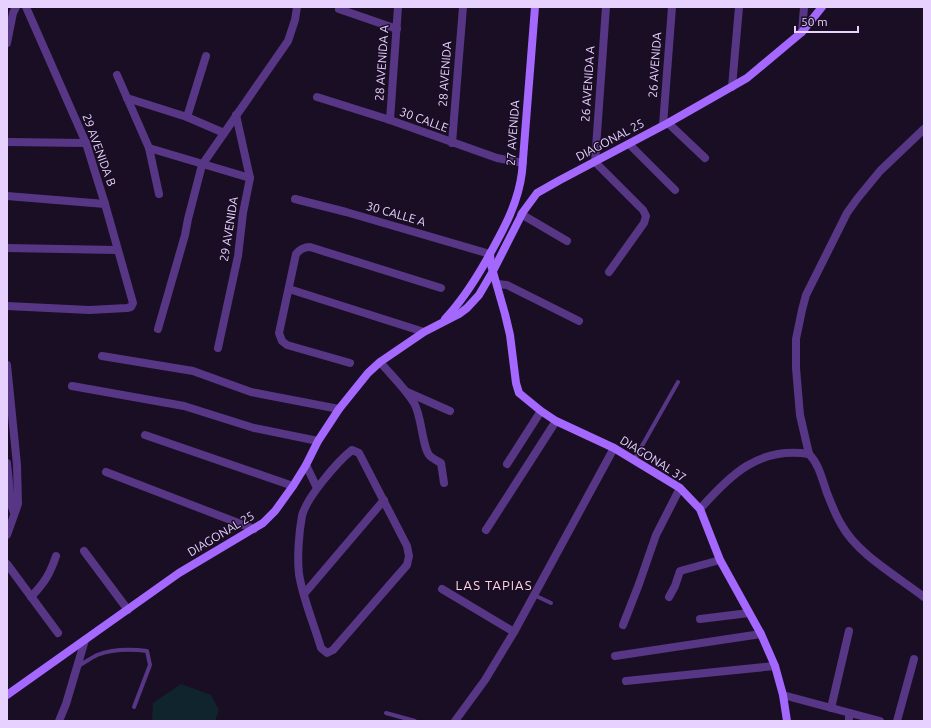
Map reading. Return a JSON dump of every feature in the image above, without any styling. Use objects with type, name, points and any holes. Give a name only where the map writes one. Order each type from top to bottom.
[{"type":"main road","name":"27 AVENIDA","points":[[490,254],[504,230],[519,191],[523,163],[535,7]]},
{"type":"main road","name":"DIAGONAL 25","points":[[7,695],[179,573],[263,523],[275,511],[293,486],[318,441],[339,409],[368,373],[380,362],[424,332],[459,314],[474,301],[484,288],[521,214],[537,193],[748,78],[802,32],[822,7]]},
{"type":"main road","points":[[519,191],[532,198]]},
{"type":"main road","name":"DIAGONAL 25","points":[[442,322],[467,293],[490,254]]},
{"type":"main road","name":"DIAGONAL 37","points":[[490,254],[510,336],[517,386],[521,395],[556,421],[614,448],[680,488],[700,509],[720,560],[761,634],[775,666],[783,695],[786,721]]},
{"type":"street","name":"29 AVENIDA B","points":[[7,306],[89,310],[131,307],[133,303],[86,143],[26,7]]},
{"type":"street","points":[[158,329],[185,235],[202,165],[288,41],[295,20],[297,7]]},
{"type":"street","name":"28 AVENIDA A","points":[[390,120],[398,7]]},
{"type":"street","name":"28 AVENIDA","points":[[452,143],[463,7]]},
{"type":"street","name":"26 AVENIDA A","points":[[595,162],[606,7]]},
{"type":"street","name":"26 AVENIDA","points":[[666,124],[672,7]]},
{"type":"street","points":[[732,87],[738,7]]},
{"type":"street","points":[[802,32],[804,7]]},
{"type":"street","points":[[7,43],[12,9]]},
{"type":"street","points":[[339,9],[397,29]]},
{"type":"street","points":[[187,117],[206,56]]},
{"type":"street","points":[[117,75],[149,148],[160,194]]},
{"type":"street","name":"30 CALLE","points":[[317,97],[390,120],[496,158],[523,163]]},
{"type":"street","points":[[127,98],[187,117],[224,132]]},
{"type":"street","name":"29 AVENIDA","points":[[218,348],[238,256],[242,213],[250,178],[236,115]]},
{"type":"street","points":[[666,124],[705,158]]},
{"type":"street","points":[[924,128],[880,171],[850,208],[806,295],[798,324],[795,354],[798,399],[809,454],[814,459],[818,468],[840,524],[854,543],[924,596]]},
{"type":"street","points":[[7,142],[86,143]]},
{"type":"street","points":[[629,144],[675,190]]},
{"type":"street","points":[[149,148],[202,165],[250,178]]},
{"type":"street","points":[[595,162],[643,210],[646,216],[644,223],[609,272]]},
{"type":"street","points":[[7,196],[105,204]]},
{"type":"street","name":"30 CALLE A","points":[[295,198],[490,254]]},
{"type":"street","points":[[521,214],[567,241]]},
{"type":"street","points":[[350,363],[287,345],[282,341],[279,333],[288,289],[296,254],[301,249],[307,247],[441,288]]},
{"type":"street","points":[[7,248],[117,250]]},
{"type":"street","points":[[497,284],[507,285],[579,321]]},
{"type":"street","points":[[288,289],[424,332]]},
{"type":"street","points":[[102,356],[193,371],[251,392],[339,409]]},
{"type":"street","points":[[380,362],[406,392],[415,405],[420,418],[424,441],[430,456],[441,463],[444,483]]},
{"type":"street","points":[[7,365],[17,465],[18,504],[7,535]]},
{"type":"street","points":[[72,386],[184,406],[254,428],[318,441]]},
{"type":"street","points":[[406,392],[450,411]]},
{"type":"street","points":[[507,464],[541,411]]},
{"type":"street","points":[[486,530],[556,421]]},
{"type":"street","points":[[145,435],[293,486]]},
{"type":"street","points":[[454,720],[485,680],[514,632],[614,448]]},
{"type":"street","points":[[352,450],[359,453],[384,500],[407,546],[409,556],[407,565],[333,650],[327,653],[322,648],[299,574],[299,548],[303,514],[317,488],[344,456],[352,450]]},
{"type":"street","points":[[700,509],[731,477],[746,465],[762,458],[781,454],[798,452],[809,454]]},
{"type":"street","points":[[7,462],[11,504],[14,513]]},
{"type":"street","points":[[306,465],[317,488]]},
{"type":"street","points":[[106,472],[254,529]]},
{"type":"street","points":[[623,625],[638,588],[656,535],[680,488]]},
{"type":"street","points":[[304,594],[384,500]]},
{"type":"street","points":[[84,551],[128,610]]},
{"type":"street","points":[[31,597],[43,584],[50,573],[56,556]]},
{"type":"street","points":[[669,597],[675,586],[679,571],[720,560]]},
{"type":"street","points":[[7,564],[58,633]]},
{"type":"street","points":[[442,589],[514,632]]},
{"type":"street","points":[[700,619],[749,612]]},
{"type":"street","points":[[831,708],[849,631]]},
{"type":"street","points":[[614,656],[761,634]]},
{"type":"street","points":[[59,721],[66,704],[85,640]]},
{"type":"street","points":[[896,721],[914,659]]},
{"type":"street","points":[[626,681],[775,666]]},
{"type":"street","points":[[783,695],[831,708],[849,717],[880,721]]},
{"type":"lane","points":[[634,460],[678,382]]},
{"type":"lane","points":[[534,595],[551,602]]},
{"type":"lane","points":[[77,667],[96,656],[114,651],[147,651],[150,665],[134,707]]},
{"type":"lane","points":[[386,713],[415,721]]},
{"type":"shaded area","points":[[181,684],[211,695],[219,710],[215,721],[152,721],[153,703]]},
{"type":"district","name":"LAS TAPIAS","points":[[494,585]]}]
